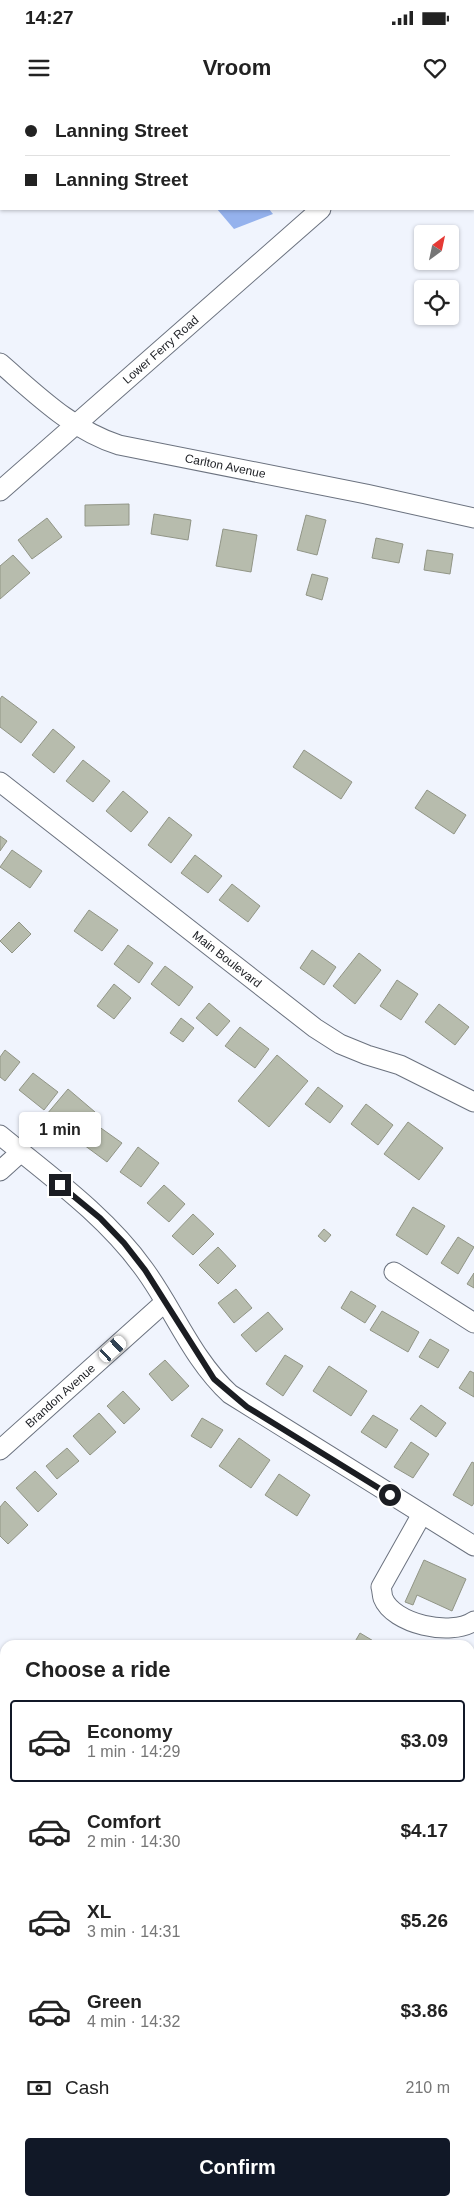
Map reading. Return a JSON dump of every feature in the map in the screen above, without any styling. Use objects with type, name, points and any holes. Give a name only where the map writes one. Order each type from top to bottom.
[{"type":"street","name":"Lower Ferry Road","points":[[0,491],[320,210]]},
{"type":"street","name":"Carlton Avenue","points":[[0,363],[76,425],[101,440],[474,518]]},
{"type":"street","name":"Main Boulevard","points":[[0,782],[315,1028],[340,1044],[400,1065],[474,1102]]},
{"type":"street","points":[[0,1134],[100,1218],[124,1243],[145,1270],[201,1362],[214,1379],[230,1394],[474,1546]]},
{"type":"street","points":[[0,1171],[21,1152]]},
{"type":"street","points":[[394,1272],[474,1323]]},
{"type":"street","name":"Brandon Avenue","points":[[0,1450],[165,1302]]},
{"type":"street","points":[[422,1514],[381,1587],[383,1599],[396,1614],[433,1629],[451,1629],[469,1625],[474,1621]]},
{"type":"shaded area","points":[[218,210],[270,210],[273,214],[234,229]]},
{"type":"building","points":[[129,504],[129,525],[85,526],[85,505]]},
{"type":"building","points":[[154,514],[191,520],[188,540],[151,534]]},
{"type":"building","points":[[306,515],[326,520],[317,555],[297,550]]},
{"type":"building","points":[[47,518],[62,537],[32,559],[18,540]]},
{"type":"building","points":[[223,529],[257,535],[251,572],[216,566]]},
{"type":"building","points":[[376,538],[403,544],[399,563],[372,558]]},
{"type":"building","points":[[427,550],[453,554],[450,574],[424,570]]},
{"type":"building","points":[[13,555],[30,573],[0,599],[0,566]]},
{"type":"building","points":[[312,574],[328,578],[322,600],[306,595]]},
{"type":"building","points":[[2,696],[37,722],[21,743],[0,727],[0,699]]},
{"type":"building","points":[[53,729],[75,747],[54,773],[32,755]]},
{"type":"building","points":[[304,750],[352,782],[341,799],[293,767]]},
{"type":"building","points":[[83,760],[110,781],[93,802],[66,781]]},
{"type":"building","points":[[427,790],[466,815],[454,834],[415,808]]},
{"type":"building","points":[[123,791],[148,812],[131,832],[106,811]]},
{"type":"building","points":[[169,817],[192,835],[171,863],[148,845]]},
{"type":"building","points":[[0,836],[7,841],[0,851]]},
{"type":"building","points":[[12,850],[42,871],[30,888],[0,867]]},
{"type":"building","points":[[195,855],[222,876],[208,893],[181,873]]},
{"type":"building","points":[[232,884],[260,906],[248,922],[219,900]]},
{"type":"building","points":[[89,910],[118,930],[102,951],[74,931]]},
{"type":"building","points":[[19,922],[31,934],[12,953],[0,941]]},
{"type":"building","points":[[128,945],[153,963],[139,983],[114,964]]},
{"type":"building","points":[[312,950],[336,967],[324,985],[300,968]]},
{"type":"building","points":[[359,953],[381,970],[355,1004],[333,986]]},
{"type":"building","points":[[165,966],[193,987],[179,1006],[151,984]]},
{"type":"building","points":[[397,980],[418,994],[401,1020],[380,1006]]},
{"type":"building","points":[[114,984],[131,998],[114,1019],[97,1006]]},
{"type":"building","points":[[209,1003],[230,1021],[217,1036],[196,1018]]},
{"type":"building","points":[[439,1004],[469,1027],[455,1045],[425,1022]]},
{"type":"building","points":[[181,1018],[194,1028],[183,1042],[170,1033]]},
{"type":"building","points":[[240,1027],[269,1049],[255,1068],[225,1046]]},
{"type":"building","points":[[5,1050],[20,1062],[5,1081],[0,1077],[0,1057]]},
{"type":"building","points":[[277,1055],[308,1081],[269,1127],[238,1101]]},
{"type":"building","points":[[33,1073],[58,1092],[44,1110],[19,1090]]},
{"type":"building","points":[[318,1087],[343,1106],[330,1123],[305,1104]]},
{"type":"building","points":[[68,1089],[95,1112],[73,1136],[47,1114]]},
{"type":"building","points":[[366,1104],[393,1125],[378,1145],[351,1124]]},
{"type":"building","points":[[408,1122],[443,1148],[419,1180],[384,1154]]},
{"type":"building","points":[[98,1126],[122,1143],[107,1162],[84,1145]]},
{"type":"building","points":[[138,1147],[159,1163],[141,1187],[120,1172]]},
{"type":"building","points":[[164,1185],[185,1204],[169,1222],[147,1203]]},
{"type":"building","points":[[413,1207],[445,1226],[427,1255],[396,1235]]},
{"type":"building","points":[[193,1214],[214,1234],[193,1255],[172,1236]]},
{"type":"building","points":[[324,1229],[331,1235],[325,1242],[318,1236]]},
{"type":"building","points":[[458,1237],[474,1247],[458,1274],[441,1263]]},
{"type":"building","points":[[218,1247],[236,1266],[218,1284],[199,1265]]},
{"type":"building","points":[[474,1273],[474,1288],[467,1284]]},
{"type":"building","points":[[236,1289],[252,1308],[234,1323],[218,1303]]},
{"type":"building","points":[[351,1291],[376,1306],[365,1323],[341,1308]]},
{"type":"building","points":[[382,1311],[419,1332],[408,1352],[370,1330]]},
{"type":"building","points":[[268,1312],[283,1329],[256,1352],[241,1335]]},
{"type":"building","points":[[430,1339],[449,1350],[438,1368],[419,1357]]},
{"type":"building","points":[[285,1355],[303,1366],[283,1396],[266,1384]]},
{"type":"building","points":[[165,1360],[189,1386],[172,1401],[149,1374]]},
{"type":"building","points":[[329,1366],[367,1391],[351,1416],[313,1391]]},
{"type":"building","points":[[470,1371],[474,1373],[474,1397],[459,1388]]},
{"type":"building","points":[[123,1391],[140,1409],[124,1424],[107,1406]]},
{"type":"building","points":[[421,1405],[446,1423],[436,1437],[410,1419]]},
{"type":"building","points":[[99,1413],[116,1432],[90,1455],[73,1436]]},
{"type":"building","points":[[373,1415],[398,1430],[386,1448],[361,1432]]},
{"type":"building","points":[[202,1418],[223,1430],[211,1448],[191,1436]]},
{"type":"building","points":[[239,1438],[270,1460],[251,1488],[219,1466]]},
{"type":"building","points":[[411,1442],[429,1454],[413,1478],[394,1467]]},
{"type":"building","points":[[67,1448],[79,1461],[57,1479],[46,1466]]},
{"type":"building","points":[[472,1462],[474,1463],[474,1503],[472,1506],[453,1495]]},
{"type":"building","points":[[35,1471],[57,1494],[38,1512],[16,1488]]},
{"type":"building","points":[[279,1474],[310,1495],[297,1516],[265,1495]]},
{"type":"building","points":[[5,1501],[28,1525],[8,1544],[0,1536],[0,1507]]},
{"type":"building","points":[[424,1560],[466,1579],[452,1611],[417,1595],[413,1605],[405,1602]]},
{"type":"building","points":[[360,1633],[372,1640],[356,1640]]},
{"type":"route","points":[[60,1185],[100,1218],[124,1243],[145,1270],[201,1362],[214,1379],[247,1407],[390,1495]]}]
